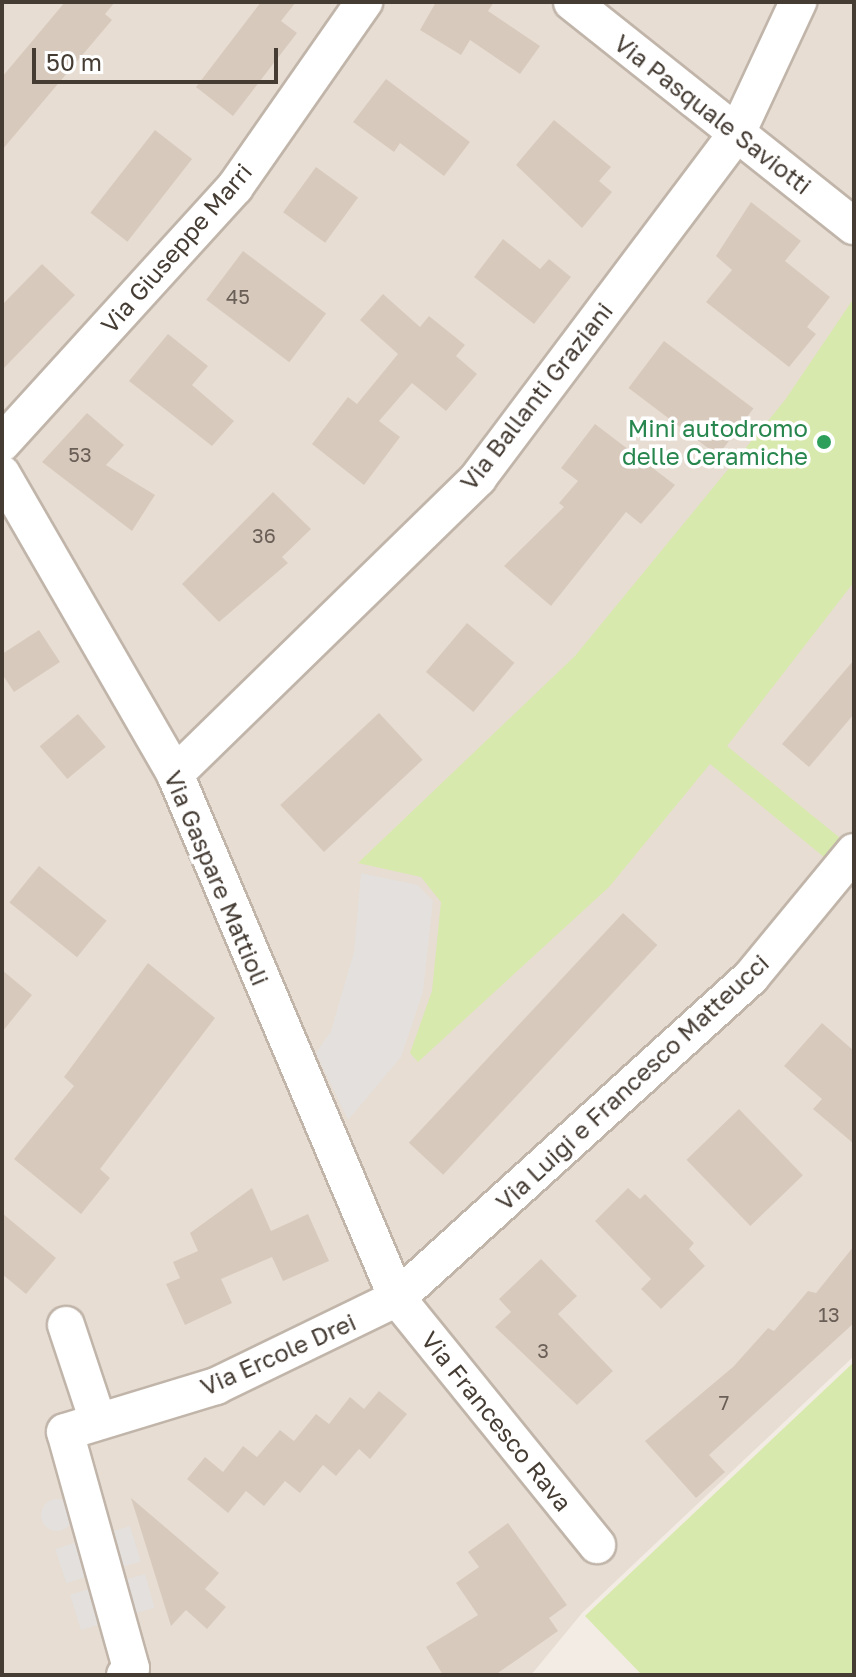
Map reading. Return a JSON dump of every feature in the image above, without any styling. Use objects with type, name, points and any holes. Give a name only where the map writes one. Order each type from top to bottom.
[{"type":"street","name":"Via Giuseppe Marri","points":[[2,443],[235,187],[364,2]]},
{"type":"street","name":"Via Pasquale Saviotti","points":[[572,2],[854,226]]},
{"type":"street","name":"Via Ballanti Graziani","points":[[175,774],[478,478],[737,133],[798,2]]},
{"type":"street","name":"Via Gaspare Mattioli","points":[[2,474],[175,774],[397,1298]]},
{"type":"street","name":"Via Luigi e Francesco Matteucci","points":[[397,1298],[751,977],[854,852]]},
{"type":"street","name":"Via Ercole Drei","points":[[82,1426],[216,1386],[397,1298]]},
{"type":"street","name":"Via Francesco Rava","points":[[397,1298],[597,1545]]},
{"type":"street","points":[[66,1325],[128,1672]]},
{"type":"shaded area","points":[[2,2],[854,2],[854,1356],[582,1613],[531,1675],[2,1675]]},
{"type":"shaded area","points":[[361,873],[418,885],[433,901],[423,992],[401,1057],[348,1120],[316,1053],[331,1031],[354,952]]},
{"type":"shaded area","points":[[57,1499],[68,1504],[73,1515],[68,1526],[57,1531],[46,1526],[41,1515],[46,1504]]},
{"type":"shaded area","points":[[130,1526],[141,1561],[120,1568],[109,1532]]},
{"type":"shaded area","points":[[77,1542],[88,1576],[66,1583],[55,1549]]},
{"type":"shaded area","points":[[145,1574],[155,1608],[132,1614],[122,1581]]},
{"type":"shaded area","points":[[92,1588],[103,1623],[81,1630],[70,1595]]},
{"type":"green space","points":[[854,298],[854,582],[727,746],[840,838],[824,857],[710,764],[609,887],[418,1062],[410,1053],[432,991],[441,902],[421,877],[358,863],[575,656],[785,400]]},
{"type":"green space","points":[[854,1362],[854,1675],[642,1675],[585,1616]]},
{"type":"building","points":[[65,2],[115,2],[105,14],[112,20],[2,150],[2,77]]},
{"type":"building","points":[[261,2],[296,2],[281,21],[297,33],[233,116],[196,87]]},
{"type":"building","points":[[436,2],[494,2],[488,11],[540,46],[520,74],[470,40],[461,55],[420,30]]},
{"type":"building","points":[[386,79],[470,142],[444,176],[400,143],[394,152],[353,122]]},
{"type":"building","points":[[554,120],[611,167],[599,181],[612,192],[582,228],[516,165]]},
{"type":"building","points":[[155,130],[192,159],[127,242],[90,213]]},
{"type":"building","points":[[316,167],[358,198],[325,243],[283,212]]},
{"type":"building","points":[[751,202],[801,241],[785,261],[830,297],[807,327],[816,334],[789,367],[706,302],[732,270],[716,256]]},
{"type":"building","points":[[503,239],[540,269],[549,259],[571,277],[534,324],[474,277]]},
{"type":"building","points":[[243,251],[326,314],[289,362],[206,300]]},
{"type":"building","points":[[42,264],[75,295],[2,370],[2,305]]},
{"type":"building","points":[[383,294],[420,327],[429,316],[465,345],[456,356],[477,374],[446,411],[412,383],[379,421],[400,437],[364,485],[312,444],[348,397],[357,404],[398,354],[360,320]]},
{"type":"building","points":[[168,334],[208,366],[192,385],[234,421],[212,446],[129,381]]},
{"type":"building","points":[[664,341],[753,408],[718,456],[628,388]]},
{"type":"building","points":[[87,413],[124,445],[106,465],[155,495],[132,531],[42,462]]},
{"type":"building","points":[[595,424],[675,485],[641,524],[626,512],[551,606],[504,566],[564,507],[559,503],[578,481],[561,468]]},
{"type":"building","points":[[273,492],[311,529],[282,557],[288,563],[219,622],[182,584]]},
{"type":"building","points":[[467,623],[514,663],[473,712],[426,672]]},
{"type":"building","points":[[39,630],[60,662],[14,692],[2,674],[2,654]]},
{"type":"building","points":[[854,660],[854,714],[809,767],[782,744]]},
{"type":"building","points":[[379,713],[423,760],[324,852],[280,805]]},
{"type":"building","points":[[78,714],[106,747],[67,779],[40,746]]},
{"type":"building","points":[[39,866],[107,921],[77,957],[9,903]]},
{"type":"building","points":[[623,913],[657,945],[443,1175],[409,1143]]},
{"type":"building","points":[[148,963],[215,1018],[100,1169],[110,1178],[81,1214],[14,1159],[74,1086],[64,1077]]},
{"type":"building","points":[[2,970],[32,995],[2,1032]]},
{"type":"building","points":[[822,1023],[854,1051],[854,1144],[813,1109],[822,1099],[784,1066]]},
{"type":"building","points":[[739,1109],[803,1175],[750,1226],[686,1160]]},
{"type":"building","points":[[252,1188],[271,1231],[308,1214],[329,1261],[283,1281],[272,1257],[221,1279],[232,1303],[185,1325],[166,1284],[180,1278],[173,1262],[198,1251],[190,1233]]},
{"type":"building","points":[[628,1188],[640,1199],[645,1194],[694,1243],[689,1249],[705,1266],[661,1309],[641,1289],[651,1279],[595,1221]]},
{"type":"building","points":[[2,1213],[56,1258],[26,1294],[2,1274]]},
{"type":"building","points":[[854,1246],[854,1323],[709,1455],[725,1472],[696,1498],[645,1441],[733,1367],[768,1328],[774,1331],[808,1291],[816,1293]]},
{"type":"building","points":[[541,1259],[577,1296],[558,1314],[613,1371],[577,1405],[495,1327],[511,1312],[499,1299]]},
{"type":"building","points":[[379,1391],[407,1414],[370,1459],[359,1449],[336,1476],[323,1465],[300,1493],[285,1481],[264,1506],[246,1491],[228,1513],[187,1479],[205,1457],[223,1472],[243,1446],[257,1457],[280,1430],[294,1441],[316,1414],[329,1424],[350,1397],[364,1409]]},
{"type":"building","points":[[131,1498],[219,1573],[205,1589],[226,1607],[207,1629],[186,1610],[171,1626]]},
{"type":"building","points":[[508,1523],[567,1605],[549,1618],[558,1631],[495,1675],[443,1675],[426,1647],[478,1615],[456,1583],[479,1567],[468,1552]]},
{"type":"place","name":"Mini autodromo delle Ceramiche","points":[[824,442]]}]
